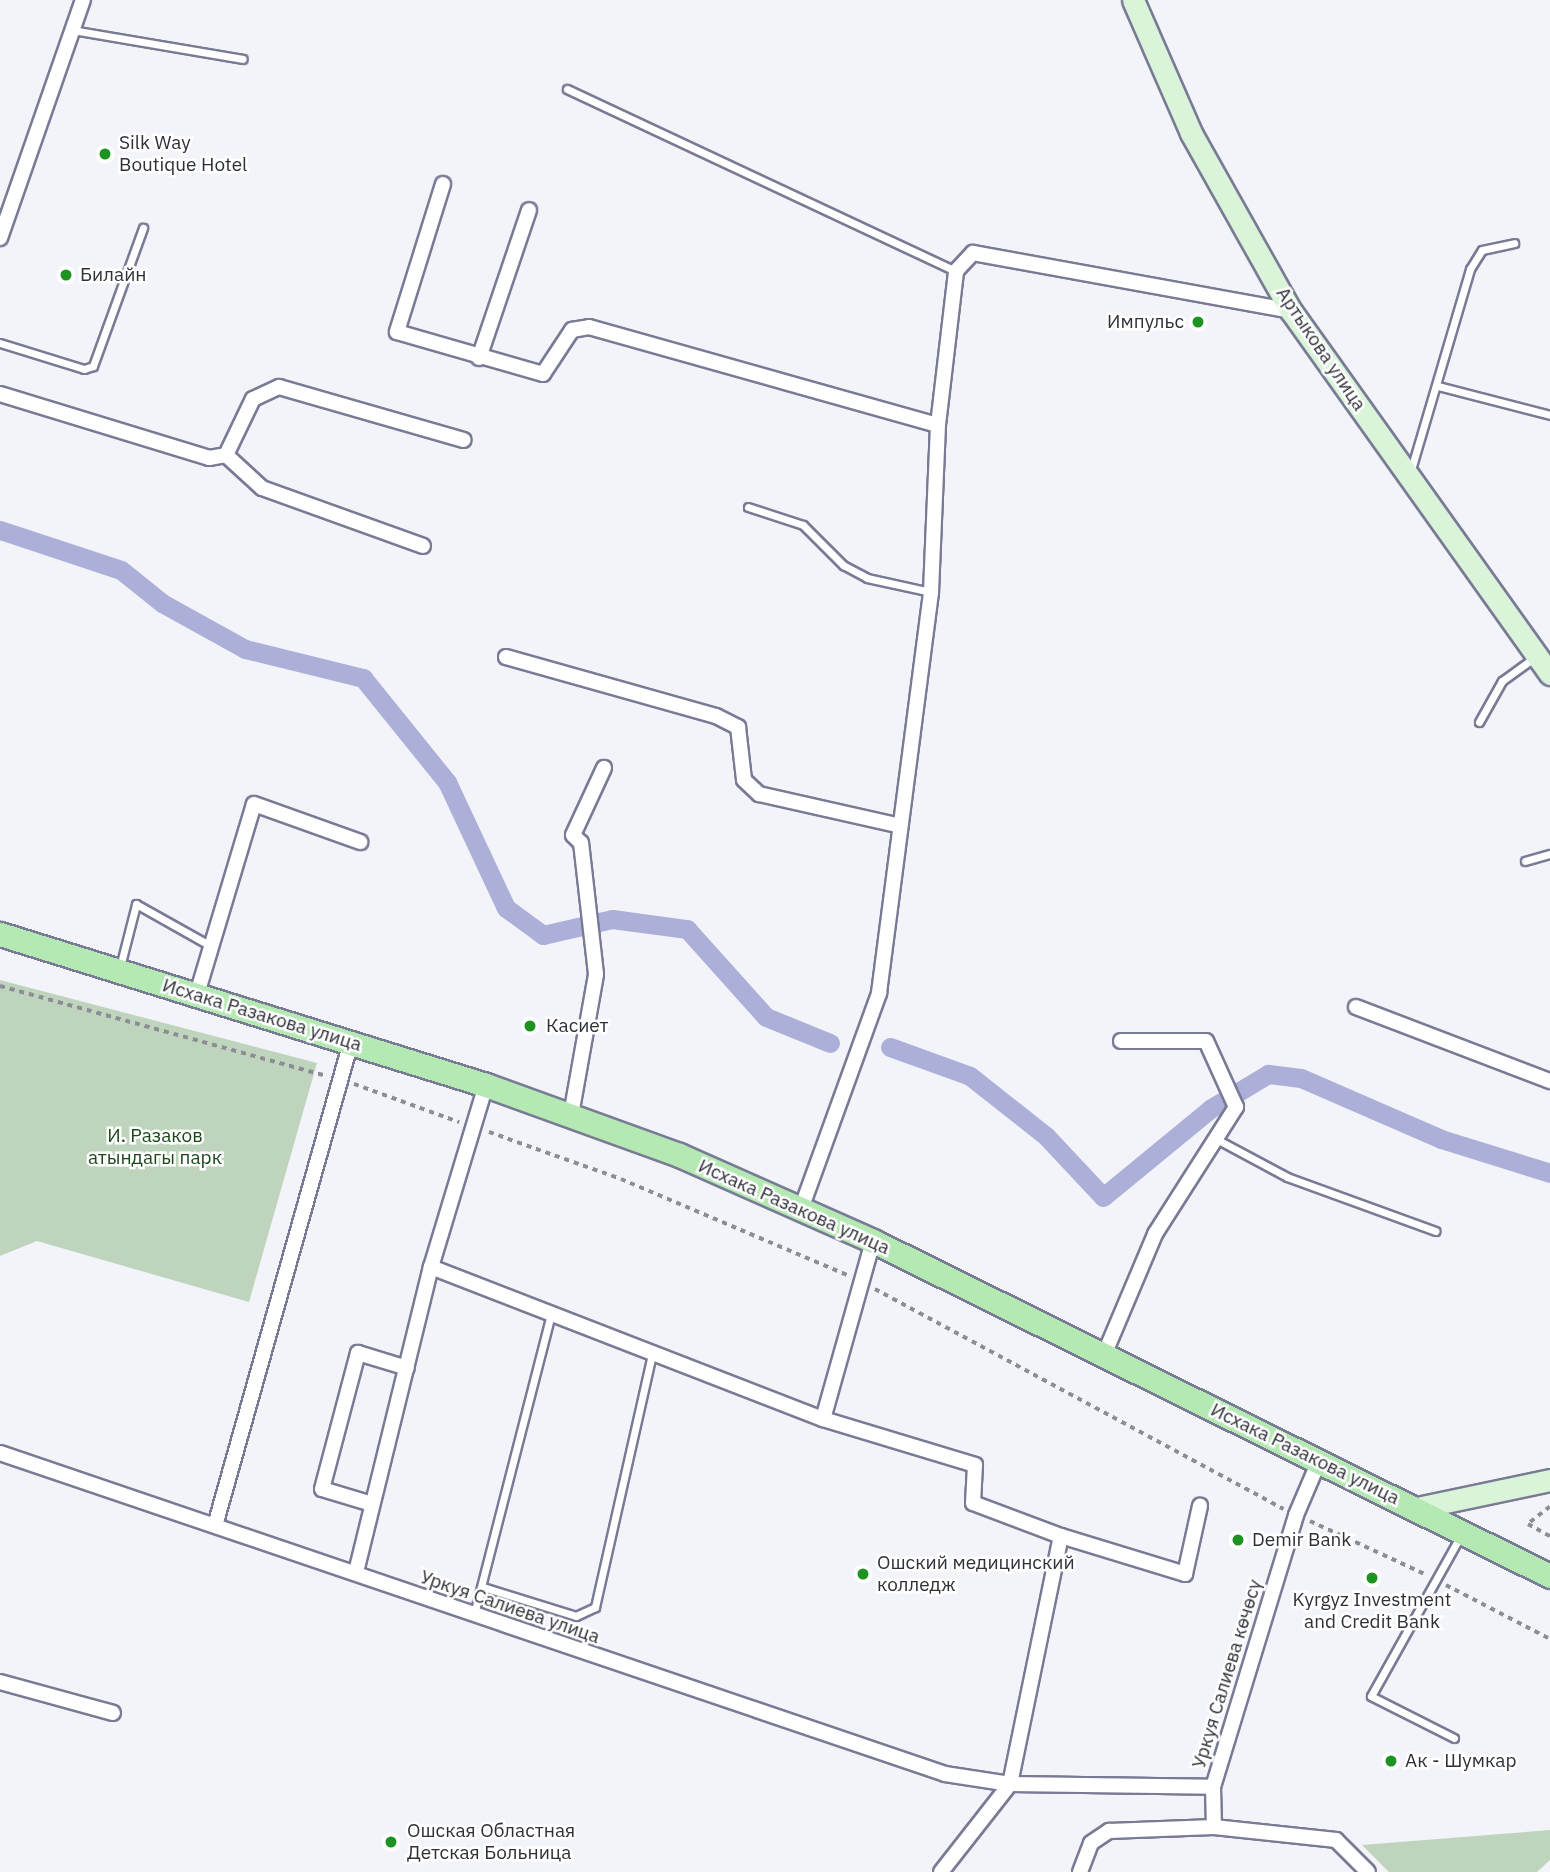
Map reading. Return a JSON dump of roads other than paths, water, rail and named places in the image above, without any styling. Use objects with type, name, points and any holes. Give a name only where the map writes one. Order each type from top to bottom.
[{"type":"main road","name":"Артыкова улица","points":[[1133,0],[1191,133],[1292,311],[1550,674]]},
{"type":"main road","name":"Исхака Разакова улица","points":[[0,934],[486,1085],[571,1115],[801,1209],[873,1241],[1550,1576]]},
{"type":"main road","points":[[1417,1508],[1550,1480]]},
{"type":"street","points":[[0,234],[83,0]]},
{"type":"street","points":[[443,184],[394,325],[412,339],[543,374],[572,330],[589,327],[938,425]]},
{"type":"street","points":[[479,358],[529,210]]},
{"type":"street","points":[[801,1209],[879,993],[897,825],[931,592],[938,425],[957,271],[973,253],[1292,311]]},
{"type":"street","points":[[226,455],[253,399],[279,387],[464,440]]},
{"type":"street","points":[[0,394],[209,458],[226,455]]},
{"type":"street","points":[[226,455],[262,488],[423,546]]},
{"type":"street","points":[[506,657],[716,716],[738,727],[744,780],[759,794],[897,825]]},
{"type":"street","points":[[571,1115],[596,974],[587,932],[582,844],[573,835],[604,768]]},
{"type":"street","points":[[197,994],[209,945],[254,804],[360,842]]},
{"type":"street","points":[[1356,1007],[1550,1081]]},
{"type":"street","points":[[1104,1355],[1155,1234],[1220,1141],[1236,1107],[1206,1041],[1121,1041]]},
{"type":"street","points":[[216,1522],[351,1042]]},
{"type":"street","points":[[356,1572],[431,1267],[486,1085]]},
{"type":"street","points":[[823,1419],[873,1241]]},
{"type":"street","points":[[431,1267],[552,1310],[652,1354],[823,1419],[975,1465],[973,1503],[1061,1536],[1185,1574],[1200,1506]]},
{"type":"street","points":[[372,1504],[322,1489],[358,1353],[407,1368]]},
{"type":"street","name":"Уркуя Салиева улица","points":[[0,1454],[216,1522],[474,1615],[886,1757],[1010,1784]]},
{"type":"street","name":"Уркуя Салиева көчөсү","points":[[1010,1784],[1213,1787],[1296,1515],[1319,1461]]},
{"type":"street","points":[[941,1872],[1010,1784],[1061,1536]]},
{"type":"street","points":[[0,1682],[113,1713]]},
{"type":"street","points":[[1213,1787],[1214,1827]]},
{"type":"street","points":[[1080,1872],[1091,1843],[1109,1830],[1214,1827],[1336,1840],[1368,1872]]},
{"type":"lane","points":[[72,30],[243,59]]},
{"type":"lane","points":[[567,89],[957,271]]},
{"type":"lane","points":[[0,343],[85,369],[93,366],[143,228]]},
{"type":"lane","points":[[1408,477],[1438,386],[1470,269],[1482,250],[1514,243]]},
{"type":"lane","points":[[1438,386],[1550,415]]},
{"type":"lane","points":[[748,507],[803,525],[843,565],[867,578],[931,592]]},
{"type":"lane","points":[[1479,722],[1502,681],[1536,657]]},
{"type":"lane","points":[[1525,861],[1550,854]]},
{"type":"lane","points":[[119,971],[136,904],[209,945]]},
{"type":"lane","points":[[1220,1141],[1287,1177],[1435,1231]]},
{"type":"lane","points":[[474,1615],[552,1310]]},
{"type":"lane","points":[[483,1587],[576,1616],[595,1607],[652,1354]]},
{"type":"lane","points":[[1454,1738],[1371,1696],[1463,1532]]},
{"type":"waterway","points":[[0,530],[121,570],[162,603],[245,649],[363,678],[447,782],[506,908],[543,935],[612,919],[687,929],[766,1017],[830,1043]]},
{"type":"waterway","points":[[890,1047],[970,1076],[1046,1136],[1103,1197],[1210,1109],[1268,1074],[1301,1078],[1441,1139],[1550,1173]]},
{"type":"place","name":"Silk Way Boutique Hotel","points":[[105,154]]},
{"type":"place","name":"Билайн","points":[[66,275]]},
{"type":"place","name":"Импульс","points":[[1198,322]]},
{"type":"place","name":"Касиет","points":[[530,1026]]},
{"type":"place","name":"Demir Bank","points":[[1238,1540]]},
{"type":"place","name":"Ошский медицинский колледж","points":[[863,1574]]},
{"type":"place","name":"Kyrgyz Investment and Credit Bank","points":[[1372,1578]]},
{"type":"place","name":"Ак - Шумкар","points":[[1391,1761]]},
{"type":"place","name":"Ошская Областная Детская Больница","points":[[391,1842]]},
{"type":"park label","name":"И. Разаков атындагы парк","points":[[155,1147]]}]
